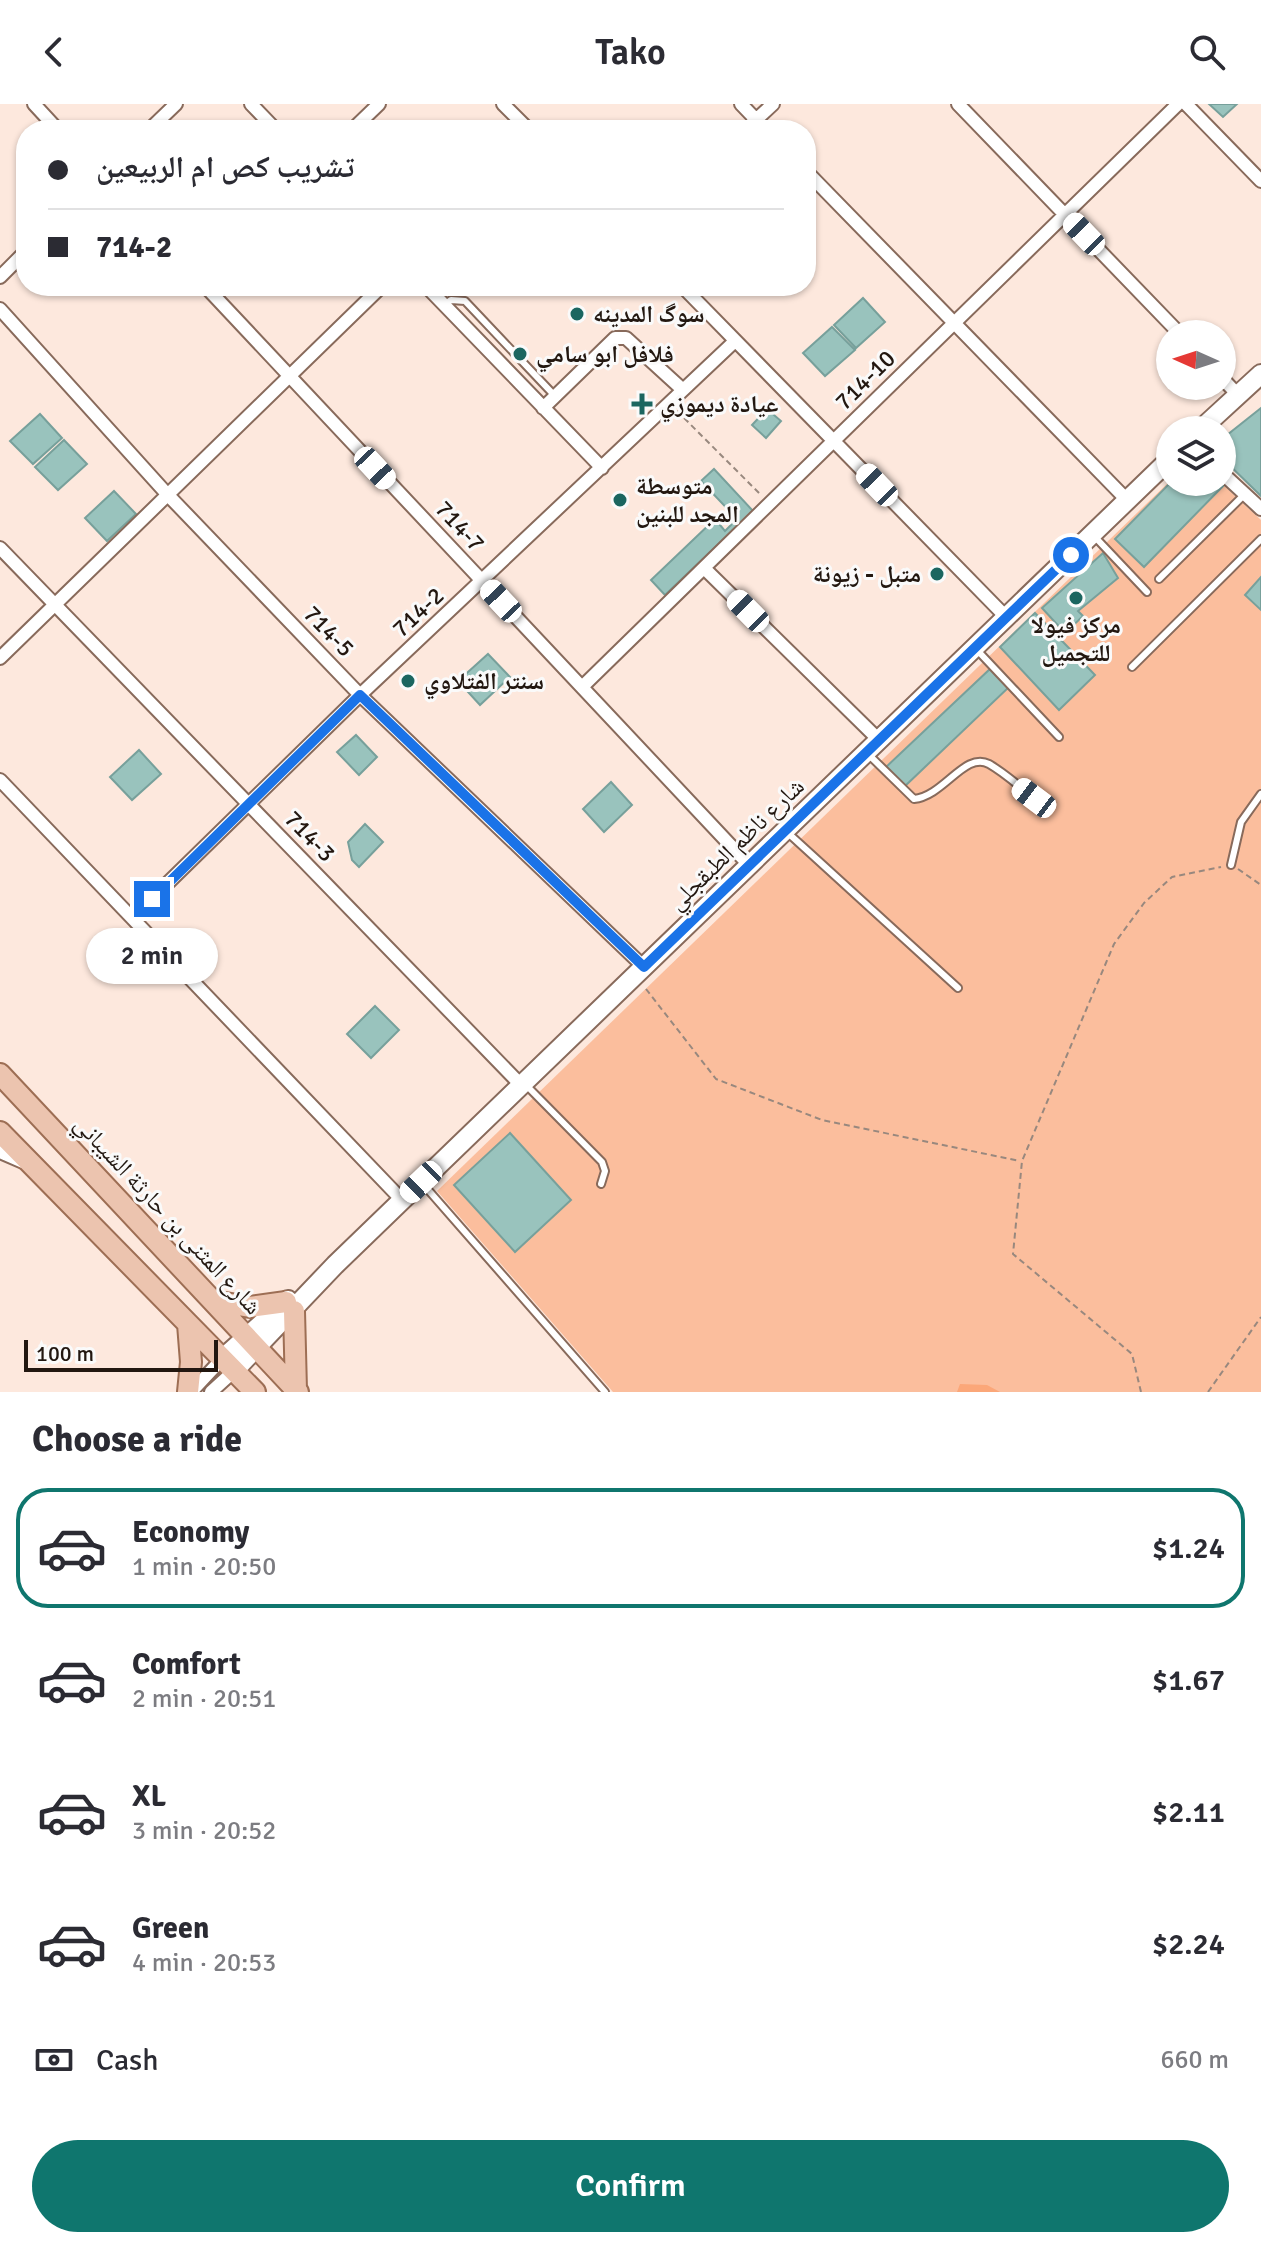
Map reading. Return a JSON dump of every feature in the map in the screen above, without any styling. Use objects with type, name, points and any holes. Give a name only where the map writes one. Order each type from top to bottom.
[{"type":"main road","points":[[1215,416],[1261,372]]},
{"type":"main road","name":"شارع ناظم الطبقجلي","points":[[228,1365],[1156,472]]},
{"type":"main road","name":"شارع المثنى بن حارثة الشيباني","points":[[0,1074],[297,1391]]},
{"type":"main road","points":[[0,1132],[255,1392]]},
{"type":"main road","points":[[213,1301],[250,1307],[290,1306],[297,1391]]},
{"type":"main road","points":[[188,1324],[189,1392]]},
{"type":"street","points":[[34,104],[49,120]]},
{"type":"street","points":[[159,120],[176,104]]},
{"type":"street","points":[[251,104],[266,120]]},
{"type":"street","points":[[503,104],[518,120]]},
{"type":"street","points":[[741,104],[756,120],[773,104]]},
{"type":"street","points":[[958,104],[1167,320]]},
{"type":"street","name":"714-10","points":[[582,687],[1178,104]]},
{"type":"street","points":[[1186,104],[1261,181]]},
{"type":"street","points":[[816,181],[1127,500]]},
{"type":"street","points":[[0,277],[16,261]]},
{"type":"street","name":"714-7","points":[[214,296],[749,865]]},
{"type":"street","points":[[0,658],[372,296]]},
{"type":"street","points":[[435,296],[602,468]]},
{"type":"street","points":[[692,296],[1006,617]]},
{"type":"street","name":"714-5","points":[[0,309],[167,494],[360,695],[639,971]]},
{"type":"street","points":[[543,408],[615,338],[620,337],[626,338],[683,390]]},
{"type":"street","name":"714-2","points":[[132,918],[360,695],[735,341]]},
{"type":"street","points":[[1236,389],[1240,392]]},
{"type":"street","points":[[1236,486],[1261,509]]},
{"type":"street","name":"714-3","points":[[0,548],[522,1084]]},
{"type":"street","points":[[704,568],[873,746]]},
{"type":"street","points":[[0,780],[402,1200]]},
{"type":"street","points":[[0,1152],[36,1169]]},
{"type":"street","points":[[189,1392],[228,1365]]},
{"type":"street","points":[[211,1392],[228,1365]]},
{"type":"lane","points":[[444,305],[451,300],[465,301],[555,396]]},
{"type":"lane","points":[[1159,579],[1245,494]]},
{"type":"lane","points":[[1092,534],[1147,592]]},
{"type":"lane","points":[[1132,667],[1261,539]]},
{"type":"lane","points":[[974,648],[1059,737]]},
{"type":"lane","points":[[873,746],[914,799],[927,797],[939,790],[965,765],[976,761],[986,762],[1034,798]]},
{"type":"lane","points":[[1231,865],[1241,822],[1261,794]]},
{"type":"lane","points":[[785,830],[958,988]]},
{"type":"lane","points":[[522,1084],[602,1162],[605,1171],[601,1184]]},
{"type":"lane","points":[[421,1182],[605,1392]]},
{"type":"path","points":[[669,403],[770,504]]},
{"type":"path","points":[[1141,1392],[1132,1354],[1013,1254],[1022,1161],[1114,944],[1144,903],[1172,877],[1231,865],[1261,885]]},
{"type":"path","points":[[639,971],[716,1079],[822,1120],[1022,1161]]},
{"type":"path","points":[[1208,1392],[1261,1317]]},
{"type":"shaded area","points":[[1156,495],[1235,496],[1261,520],[1261,1392],[613,1392],[437,1191]]},
{"type":"shaded area","points":[[960,1384],[987,1385],[1000,1392],[957,1392]]},
{"type":"building","points":[[1209,104],[1237,104],[1223,117]]},
{"type":"building","points":[[863,298],[885,322],[856,348],[834,325]]},
{"type":"building","points":[[832,327],[855,350],[825,376],[803,353]]},
{"type":"building","points":[[1261,408],[1261,496],[1236,472],[1236,428]]},
{"type":"building","points":[[767,409],[781,421],[766,438],[752,425]]},
{"type":"building","points":[[40,414],[62,438],[33,464],[10,441]]},
{"type":"building","points":[[64,440],[87,464],[58,490],[35,467]]},
{"type":"building","points":[[714,469],[753,511],[665,595],[651,580],[715,519],[725,531],[737,519],[701,481]]},
{"type":"building","points":[[114,491],[136,514],[107,541],[85,518]]},
{"type":"building","points":[[1157,496],[1213,496],[1144,567],[1115,539]]},
{"type":"building","points":[[1103,553],[1118,578],[1078,611],[1083,616],[1065,633],[1042,608]]},
{"type":"building","points":[[1261,577],[1261,610],[1245,595]]},
{"type":"building","points":[[1035,613],[1095,675],[1059,710],[1000,647]]},
{"type":"building","points":[[488,654],[510,677],[480,705],[458,681]]},
{"type":"building","points":[[991,668],[1009,687],[904,787],[885,768]]},
{"type":"building","points":[[356,735],[377,757],[359,775],[337,752]]},
{"type":"building","points":[[139,750],[161,774],[132,800],[110,777]]},
{"type":"building","points":[[611,782],[632,805],[604,832],[583,809]]},
{"type":"building","points":[[365,824],[383,842],[359,867],[352,860],[348,842]]},
{"type":"building","points":[[375,1006],[399,1030],[371,1058],[347,1034]]},
{"type":"building","points":[[510,1133],[571,1200],[515,1252],[454,1185]]},
{"type":"place","name":"سوگ المدينه","points":[[577,314]]},
{"type":"place","name":"فلافل ابو سامي","points":[[520,354]]},
{"type":"place","name":"عيادة ديموزي","points":[[642,404]]},
{"type":"place","name":"متوسطة المجد للبنين","points":[[620,500]]},
{"type":"place","name":"متبل - زيونة","points":[[937,574]]},
{"type":"place","name":"مركز فيولا للتجميل","points":[[1076,598]]},
{"type":"place","name":"سنتر الفتلاوي","points":[[408,681]]},
{"type":"route","points":[[152,899],[360,695],[644,967],[1071,555]]}]
